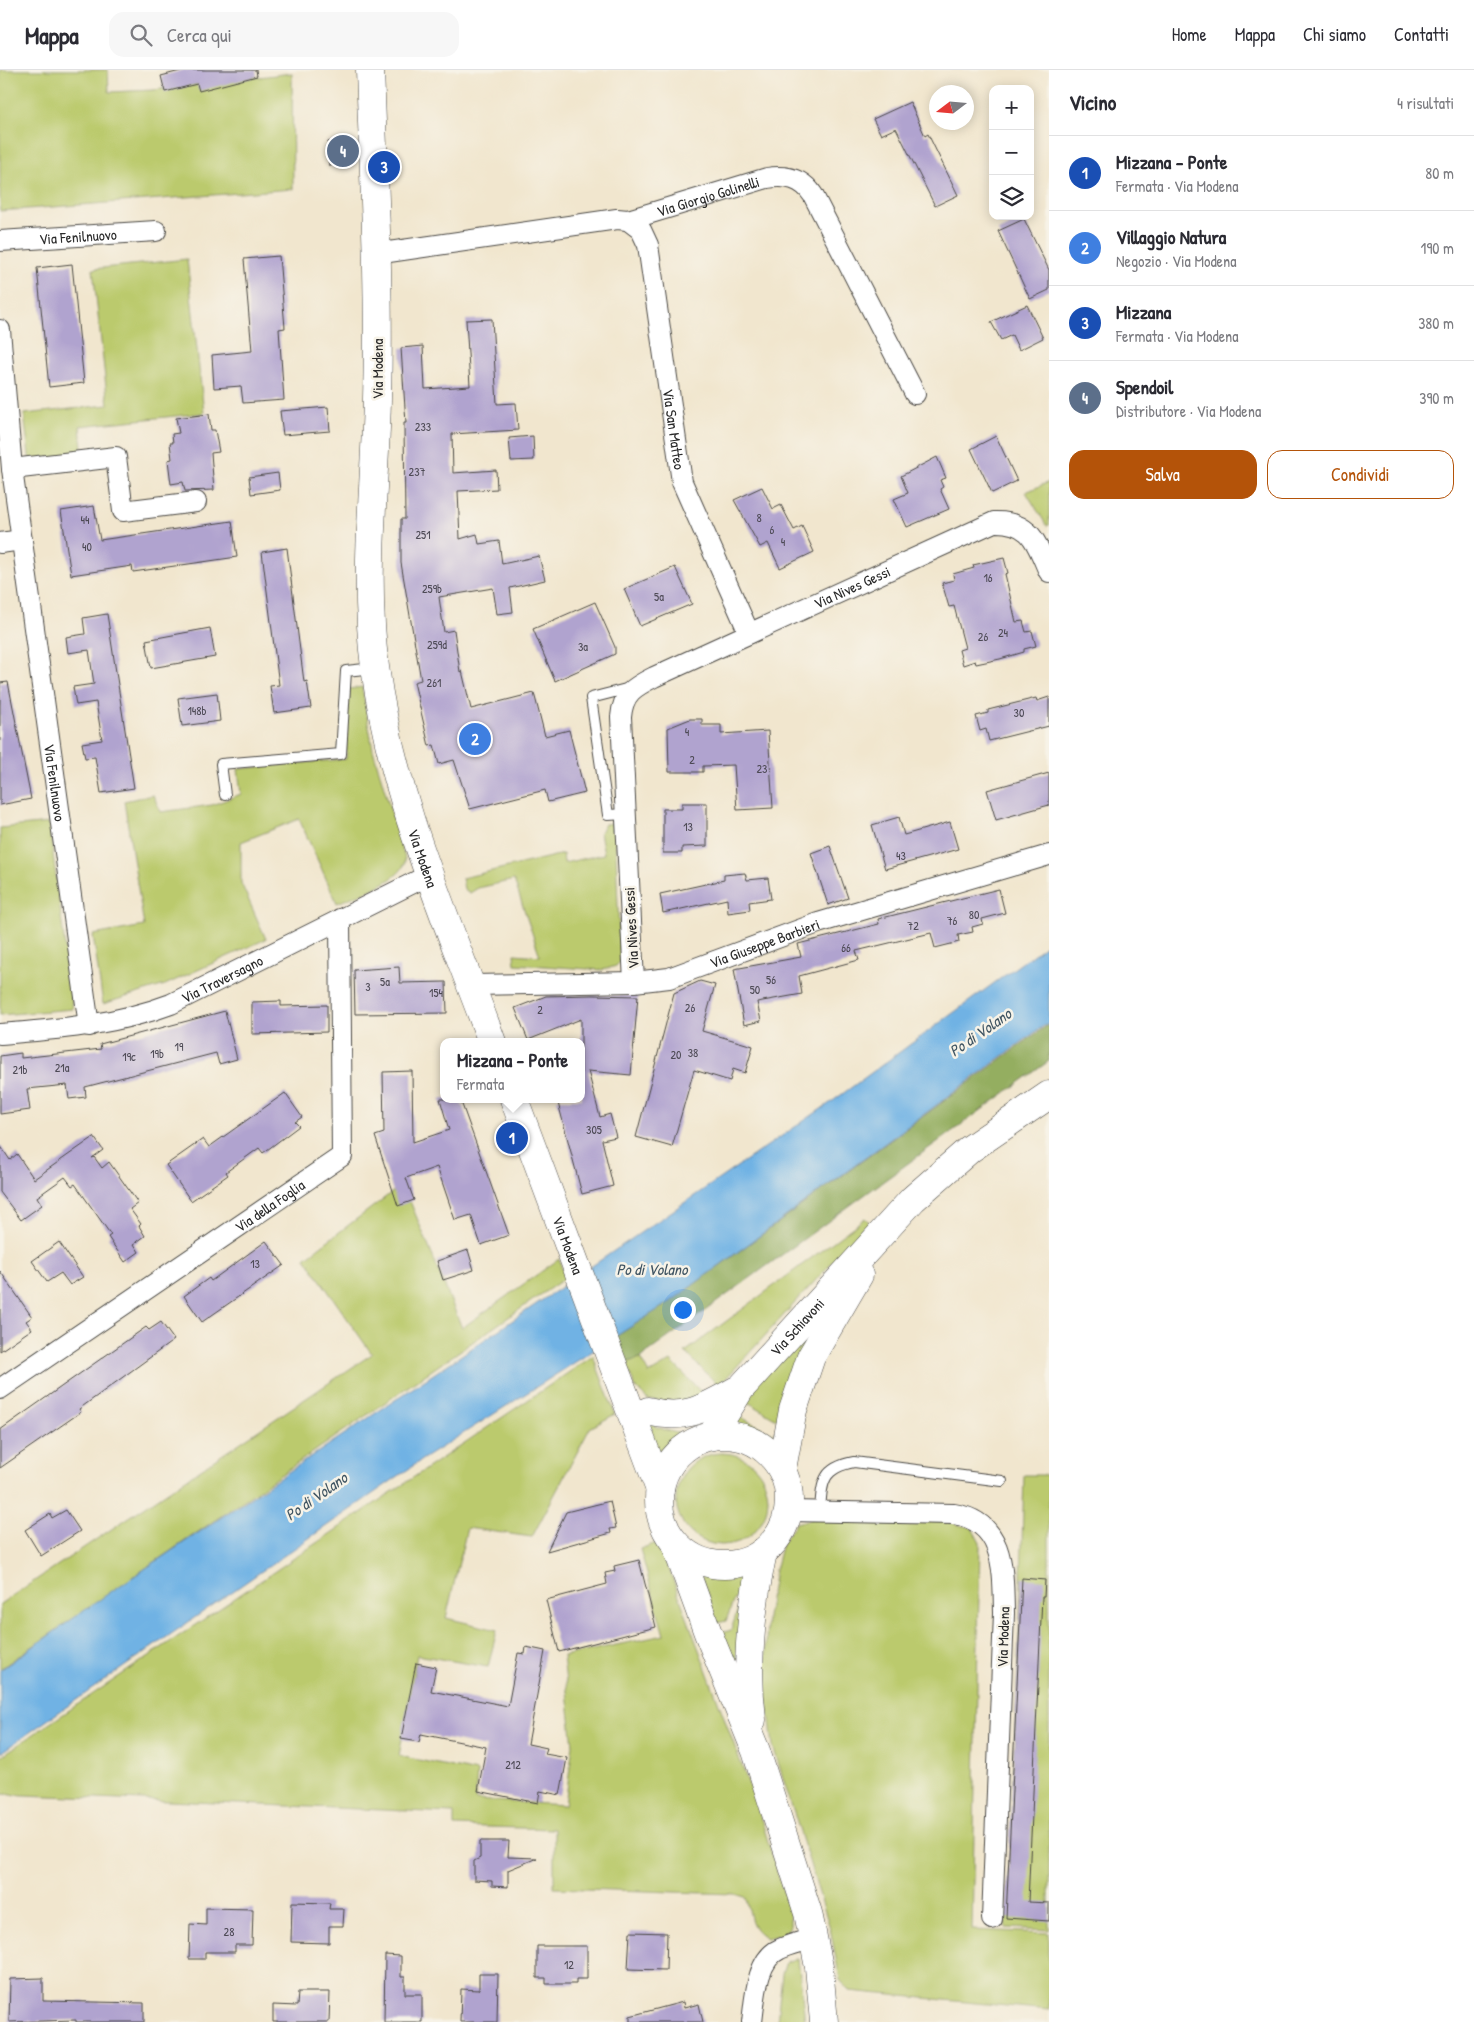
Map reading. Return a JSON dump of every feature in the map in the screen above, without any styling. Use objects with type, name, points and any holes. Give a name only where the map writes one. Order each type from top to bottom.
[{"type":"main road","name":"Via Modena","points":[[370,70],[377,397],[370,592],[375,668],[390,754],[399,787],[429,875],[491,1038]]},
{"type":"main road","name":"Via Schiavoni","points":[[706,1437],[741,1388],[913,1198],[946,1169],[1049,1095]]},
{"type":"main road","name":"Via Modena","points":[[515,1103],[660,1490]]},
{"type":"main road","name":"Via Schiavoni","points":[[782,1470],[793,1410],[811,1356],[890,1225]]},
{"type":"main road","name":"Via Modena","points":[[618,1379],[648,1411],[660,1420],[706,1437]]},
{"type":"main road","name":"Via Modena","points":[[648,1411],[673,1416],[687,1415],[703,1409],[741,1388]]},
{"type":"main road","name":"Via Modena","points":[[675,1543],[696,1559],[719,1565],[742,1562],[763,1552],[780,1533],[788,1511],[788,1488],[782,1470],[768,1452],[752,1441],[733,1435],[706,1437],[680,1451],[665,1472],[660,1490],[661,1518],[675,1543],[708,1633],[756,1751],[808,1913],[819,1967],[824,2022]]},
{"type":"main road","name":"Via Modena","points":[[756,1751],[750,1703],[749,1654],[753,1605],[763,1552]]},
{"type":"street","name":"Via Giorgio Golinelli","points":[[375,254],[618,219],[628,220],[767,178],[787,177],[802,182],[813,195],[916,394]]},
{"type":"street","name":"Via San Matteo","points":[[628,220],[641,230],[648,245],[682,482],[749,633]]},
{"type":"street","name":"Via Fenilnuovo","points":[[0,241],[156,231]]},
{"type":"street","name":"Via Fenilnuovo","points":[[0,330],[12,469],[89,1026]]},
{"type":"street","points":[[12,469],[116,457],[123,512],[196,502]]},
{"type":"street","name":"Via Nives Gessi","points":[[634,982],[621,717],[624,700],[634,687],[994,522],[1013,523],[1029,532],[1049,572]]},
{"type":"street","points":[[0,542],[22,540]]},
{"type":"street","name":"Via Giuseppe Barbieri","points":[[472,985],[634,982],[679,975],[818,923],[1049,855]]},
{"type":"street","name":"Via Traversagno","points":[[0,1034],[89,1026],[148,1013],[171,1004],[429,875]]},
{"type":"street","name":"Via della Foglia","points":[[1,1387],[342,1156],[340,919]]},
{"type":"street","name":"Via Modena","points":[[788,1511],[965,1515],[984,1526],[995,1542],[1002,1570],[1004,1613],[992,1919]]},
{"type":"street","points":[[752,2022],[761,1972],[766,1960],[778,1949],[814,1938]]},
{"type":"lane","points":[[225,795],[221,764],[341,754],[346,671],[375,668]]},
{"type":"lane","name":"Via Nives Gessi","points":[[626,814],[608,816],[591,698],[634,687]]},
{"type":"lane","points":[[820,1511],[824,1478],[834,1468],[854,1462],[1002,1481]]},
{"type":"green space","points":[[0,70],[108,70],[109,92],[153,90],[292,73],[293,189],[0,211]]},
{"type":"green space","points":[[187,259],[204,413],[80,426],[83,458],[30,463],[24,414],[108,405],[93,269]]},
{"type":"green space","points":[[1049,482],[1049,525],[1047,526],[1026,492]]},
{"type":"green space","points":[[362,687],[373,750],[404,856],[405,861],[402,868],[396,875],[377,887],[337,903],[299,819],[241,842],[241,883],[266,939],[165,985],[103,1004],[93,935],[144,926],[124,801],[153,795],[161,812],[212,805],[241,794],[238,769],[346,759],[349,689]]},
{"type":"green space","points":[[49,823],[73,1009],[0,1015],[0,828]]},
{"type":"green space","points":[[615,823],[620,962],[616,966],[603,970],[515,964],[514,954],[540,956],[514,880],[478,888],[470,893],[464,889],[462,878],[563,854],[564,863],[604,854],[600,832],[605,824]]},
{"type":"green space","points":[[1049,1024],[1049,1061],[640,1358],[626,1363],[615,1337],[670,1302]]},
{"type":"green space","points":[[403,1184],[462,1328],[559,1259],[565,1278],[0,1669],[0,1604],[372,1354],[305,1258]]},
{"type":"green space","points":[[865,1218],[869,1222],[719,1386],[685,1352]]},
{"type":"green space","points":[[864,1257],[780,1421],[741,1398]]},
{"type":"green space","points":[[593,1356],[615,1414],[590,1428],[532,1537],[467,1528],[446,1618],[497,1630],[488,1667],[417,1655],[399,1756],[477,1772],[475,1800],[565,1805],[573,1745],[563,1656],[664,1635],[640,1549],[659,1542],[758,1809],[790,1913],[790,1926],[785,1934],[767,1938],[761,1934],[753,1925],[745,1897],[735,1894],[554,1888],[554,1829],[454,1826],[454,1813],[0,1794],[0,1757]]},
{"type":"green space","points":[[640,1358],[649,1374],[671,1361],[707,1398],[694,1405],[648,1400],[635,1387],[626,1363]]},
{"type":"green space","points":[[633,1408],[656,1427],[687,1436],[669,1452],[657,1468]]},
{"type":"green space","points":[[731,1412],[775,1435],[772,1451],[753,1434],[717,1428]]},
{"type":"green space","points":[[722,1453],[739,1457],[754,1467],[764,1482],[768,1499],[764,1516],[754,1531],[739,1541],[722,1545],[705,1541],[690,1531],[680,1516],[676,1499],[680,1482],[690,1467],[705,1457]]},
{"type":"green space","points":[[1024,1475],[1049,1475],[1049,1930],[1006,1928],[1020,1614]]},
{"type":"green space","points":[[818,1517],[935,1519],[972,1528],[980,1543],[972,1930],[1049,1933],[1049,2010],[850,1991],[840,1980],[830,1928],[773,1746],[765,1679],[767,1617],[782,1543],[796,1523]]},
{"type":"green space","points":[[749,1565],[746,1598],[734,1599],[726,1621],[717,1623],[698,1567],[724,1570]]},
{"type":"green space","points":[[746,1607],[740,1695],[722,1633],[731,1630],[738,1609]]},
{"type":"green space","points":[[798,1958],[805,2022],[777,2022],[782,1974],[786,1962]]},
{"type":"water","name":"Po di Volano","points":[[1049,943],[1049,1022],[670,1302],[423,1459],[0,1753],[0,1670],[112,1591],[830,1103]]},
{"type":"building","points":[[184,70],[256,70],[257,76],[199,91],[197,84],[165,92],[161,76]]},
{"type":"building","points":[[910,102],[925,136],[928,134],[958,195],[935,206],[896,128],[881,135],[873,119]]},
{"type":"building","points":[[352,141],[352,165],[329,165],[328,142]]},
{"type":"building","points":[[1024,220],[1049,270],[1049,290],[1030,299],[998,231]]},
{"type":"building","points":[[279,256],[285,328],[279,329],[284,400],[243,403],[241,386],[214,388],[212,355],[252,351],[244,259]]},
{"type":"building","points":[[72,264],[84,383],[49,387],[37,268]]},
{"type":"building","points":[[1027,305],[1043,338],[1019,350],[1012,335],[1001,340],[991,322]]},
{"type":"building","points":[[492,319],[497,404],[516,403],[518,430],[452,434],[453,473],[496,470],[497,489],[458,491],[460,539],[477,534],[479,544],[499,541],[502,564],[539,556],[545,580],[510,588],[513,612],[497,614],[493,588],[439,597],[444,632],[454,630],[460,672],[462,671],[471,709],[534,693],[545,736],[569,730],[585,793],[548,802],[545,790],[470,809],[454,760],[439,764],[434,745],[429,746],[414,682],[421,680],[401,563],[401,519],[405,519],[404,423],[406,423],[401,348],[423,346],[425,389],[470,386],[466,320]]},
{"type":"building","points":[[328,407],[330,431],[283,435],[280,411]]},
{"type":"building","points":[[209,414],[211,430],[215,430],[219,452],[211,453],[214,490],[185,491],[183,482],[171,484],[168,460],[172,459],[170,443],[173,443],[172,434],[179,433],[176,418]]},
{"type":"building","points":[[533,436],[534,460],[511,461],[509,438]]},
{"type":"building","points":[[996,436],[1017,481],[992,493],[971,449]]},
{"type":"building","points":[[937,457],[946,478],[940,480],[943,487],[940,489],[949,509],[907,527],[894,499],[908,493],[901,476]]},
{"type":"building","points":[[278,473],[280,490],[251,494],[249,477]]},
{"type":"building","points":[[762,487],[773,509],[781,505],[794,530],[802,526],[814,552],[780,568],[768,543],[760,547],[734,500]]},
{"type":"building","points":[[94,506],[100,540],[232,521],[237,557],[133,572],[132,566],[71,575],[61,511]]},
{"type":"building","points":[[287,548],[304,682],[307,681],[311,708],[274,713],[270,686],[279,685],[262,552]]},
{"type":"building","points":[[1004,558],[1008,573],[1005,574],[1016,622],[1023,621],[1026,632],[1032,631],[1036,646],[1024,649],[1024,652],[1000,659],[976,664],[975,661],[963,665],[959,650],[965,648],[954,606],[949,607],[942,583],[954,580],[953,574],[974,568],[973,565]]},
{"type":"building","points":[[675,567],[692,604],[640,626],[624,589]]},
{"type":"building","points":[[595,602],[615,647],[615,654],[555,681],[533,629]]},
{"type":"building","points":[[107,614],[134,788],[101,793],[95,757],[85,758],[82,743],[102,740],[96,702],[76,705],[73,687],[94,684],[89,650],[68,653],[66,637],[85,634],[83,618]]},
{"type":"building","points":[[210,628],[215,657],[151,668],[146,640]]},
{"type":"building","points":[[8,682],[31,799],[0,805],[0,683]]},
{"type":"building","points":[[217,693],[220,721],[182,726],[178,698]]},
{"type":"building","points":[[1049,697],[1049,726],[989,741],[986,729],[980,731],[976,716],[988,713],[988,710],[1036,698],[1037,701]]},
{"type":"building","points":[[690,719],[702,719],[702,725],[721,725],[721,734],[768,731],[773,808],[737,810],[734,765],[703,766],[703,772],[669,772],[668,728]]},
{"type":"building","points":[[1049,773],[1049,805],[996,820],[987,790]]},
{"type":"building","points":[[682,803],[707,803],[707,846],[682,847],[682,853],[663,853],[663,809],[682,809]]},
{"type":"building","points":[[899,817],[904,835],[950,822],[958,849],[885,869],[872,825]]},
{"type":"building","points":[[830,846],[848,898],[828,905],[811,853]]},
{"type":"building","points":[[745,873],[747,880],[768,878],[771,899],[749,902],[750,910],[728,913],[727,899],[663,913],[660,894],[724,880],[724,875]]},
{"type":"building","points":[[999,889],[1005,913],[982,919],[983,924],[972,927],[973,932],[958,935],[959,942],[935,948],[931,933],[856,951],[859,960],[799,976],[802,994],[757,1002],[761,1021],[744,1025],[734,969],[801,957],[798,944],[879,924],[878,919]]},
{"type":"building","points":[[399,967],[400,983],[446,982],[447,1013],[355,1014],[354,970]]},
{"type":"building","points":[[700,981],[715,985],[702,1031],[753,1046],[745,1073],[733,1069],[730,1081],[694,1070],[672,1147],[636,1137],[674,993]]},
{"type":"building","points":[[546,996],[638,996],[631,1075],[588,1071],[600,1117],[610,1114],[616,1137],[602,1140],[613,1186],[582,1194],[558,1103],[585,1103],[585,1038],[581,1038],[581,1019],[533,1038],[527,1038],[515,1008]]},
{"type":"building","points":[[281,1001],[281,1006],[327,1005],[327,1032],[252,1034],[252,1002]]},
{"type":"building","points":[[225,1011],[237,1059],[219,1064],[216,1053],[85,1087],[86,1097],[69,1099],[67,1085],[27,1089],[30,1110],[0,1114],[0,1056],[21,1053],[21,1058],[101,1049],[100,1044]]},
{"type":"building","points":[[412,1071],[413,1142],[449,1130],[441,1103],[461,1103],[509,1235],[481,1245],[471,1215],[455,1220],[437,1167],[406,1178],[414,1200],[398,1206],[375,1136],[384,1133],[383,1072]]},
{"type":"building","points":[[285,1093],[302,1117],[295,1122],[299,1126],[263,1153],[259,1148],[226,1172],[228,1175],[191,1201],[166,1165],[203,1139],[209,1147]]},
{"type":"building","points":[[94,1137],[103,1150],[92,1158],[94,1157],[102,1168],[109,1162],[138,1203],[130,1209],[141,1224],[139,1226],[145,1236],[134,1244],[139,1252],[125,1262],[108,1237],[111,1235],[75,1184],[72,1186],[65,1177],[37,1197],[42,1205],[21,1220],[0,1192],[0,1145],[10,1160],[17,1154],[34,1179]]},
{"type":"building","points":[[266,1241],[284,1265],[202,1322],[184,1296],[209,1278],[211,1281]]},
{"type":"building","points":[[59,1242],[83,1277],[70,1285],[61,1273],[47,1282],[32,1261]]},
{"type":"building","points":[[468,1250],[474,1270],[443,1280],[437,1261]]},
{"type":"building","points":[[0,1271],[32,1317],[26,1321],[32,1329],[0,1351]]},
{"type":"building","points":[[161,1322],[174,1340],[79,1409],[81,1412],[0,1468],[0,1430],[146,1327],[149,1330]]},
{"type":"building","points":[[610,1501],[616,1528],[610,1529],[611,1533],[547,1551],[566,1512]]},
{"type":"building","points":[[66,1510],[80,1531],[41,1556],[25,1530],[50,1514],[52,1518]]},
{"type":"building","points":[[639,1560],[656,1627],[559,1652],[546,1600],[607,1584],[605,1573],[615,1571],[614,1566]]},
{"type":"building","points":[[1022,1578],[1045,1580],[1044,1597],[1042,1597],[1028,1902],[1049,1903],[1049,1921],[1006,1918]]},
{"type":"building","points":[[526,1647],[545,1651],[528,1744],[547,1748],[545,1754],[567,1758],[560,1795],[540,1791],[538,1803],[478,1791],[486,1747],[421,1734],[419,1742],[401,1739],[416,1663],[436,1667],[431,1691],[508,1706],[518,1653],[525,1654]]},
{"type":"building","points":[[480,1841],[509,1841],[508,1857],[537,1858],[508,1870],[508,1887],[492,1886],[492,1881],[474,1880],[474,1861],[480,1858]]},
{"type":"building","points":[[292,1902],[330,1903],[329,1909],[344,1909],[343,1926],[329,1926],[329,1943],[291,1942]]},
{"type":"building","points":[[206,1908],[253,1909],[252,1945],[235,1945],[235,1952],[205,1952],[205,1959],[189,1959],[190,1924],[206,1925]]},
{"type":"building","points":[[630,1932],[667,1933],[666,1970],[628,1969]]},
{"type":"building","points":[[537,1946],[587,1946],[587,1979],[576,1979],[576,1984],[546,1984],[546,1978],[537,1978]]},
{"type":"building","points":[[385,1955],[401,1956],[401,1977],[405,1977],[405,1994],[422,1994],[422,2022],[384,2022]]},
{"type":"building","points":[[479,1974],[498,1974],[497,2022],[460,2022],[461,1989],[479,1990]]},
{"type":"building","points":[[43,1978],[43,2001],[144,2003],[144,2022],[76,2022],[76,2020],[9,2022],[10,1979]]},
{"type":"building","points":[[298,1992],[330,1992],[329,2022],[273,2022],[273,2005],[297,2006]]},
{"type":"building","points":[[683,2002],[684,2008],[699,2004],[703,2022],[630,2022],[630,2016]]},
{"type":"place","name":"Spendoil","points":[[343,151]]},
{"type":"place","name":"Mizzana","points":[[384,167]]},
{"type":"place","name":"Villaggio Natura","points":[[475,739]]},
{"type":"place","name":"Mizzana - Ponte","points":[[512,1138]]}]
